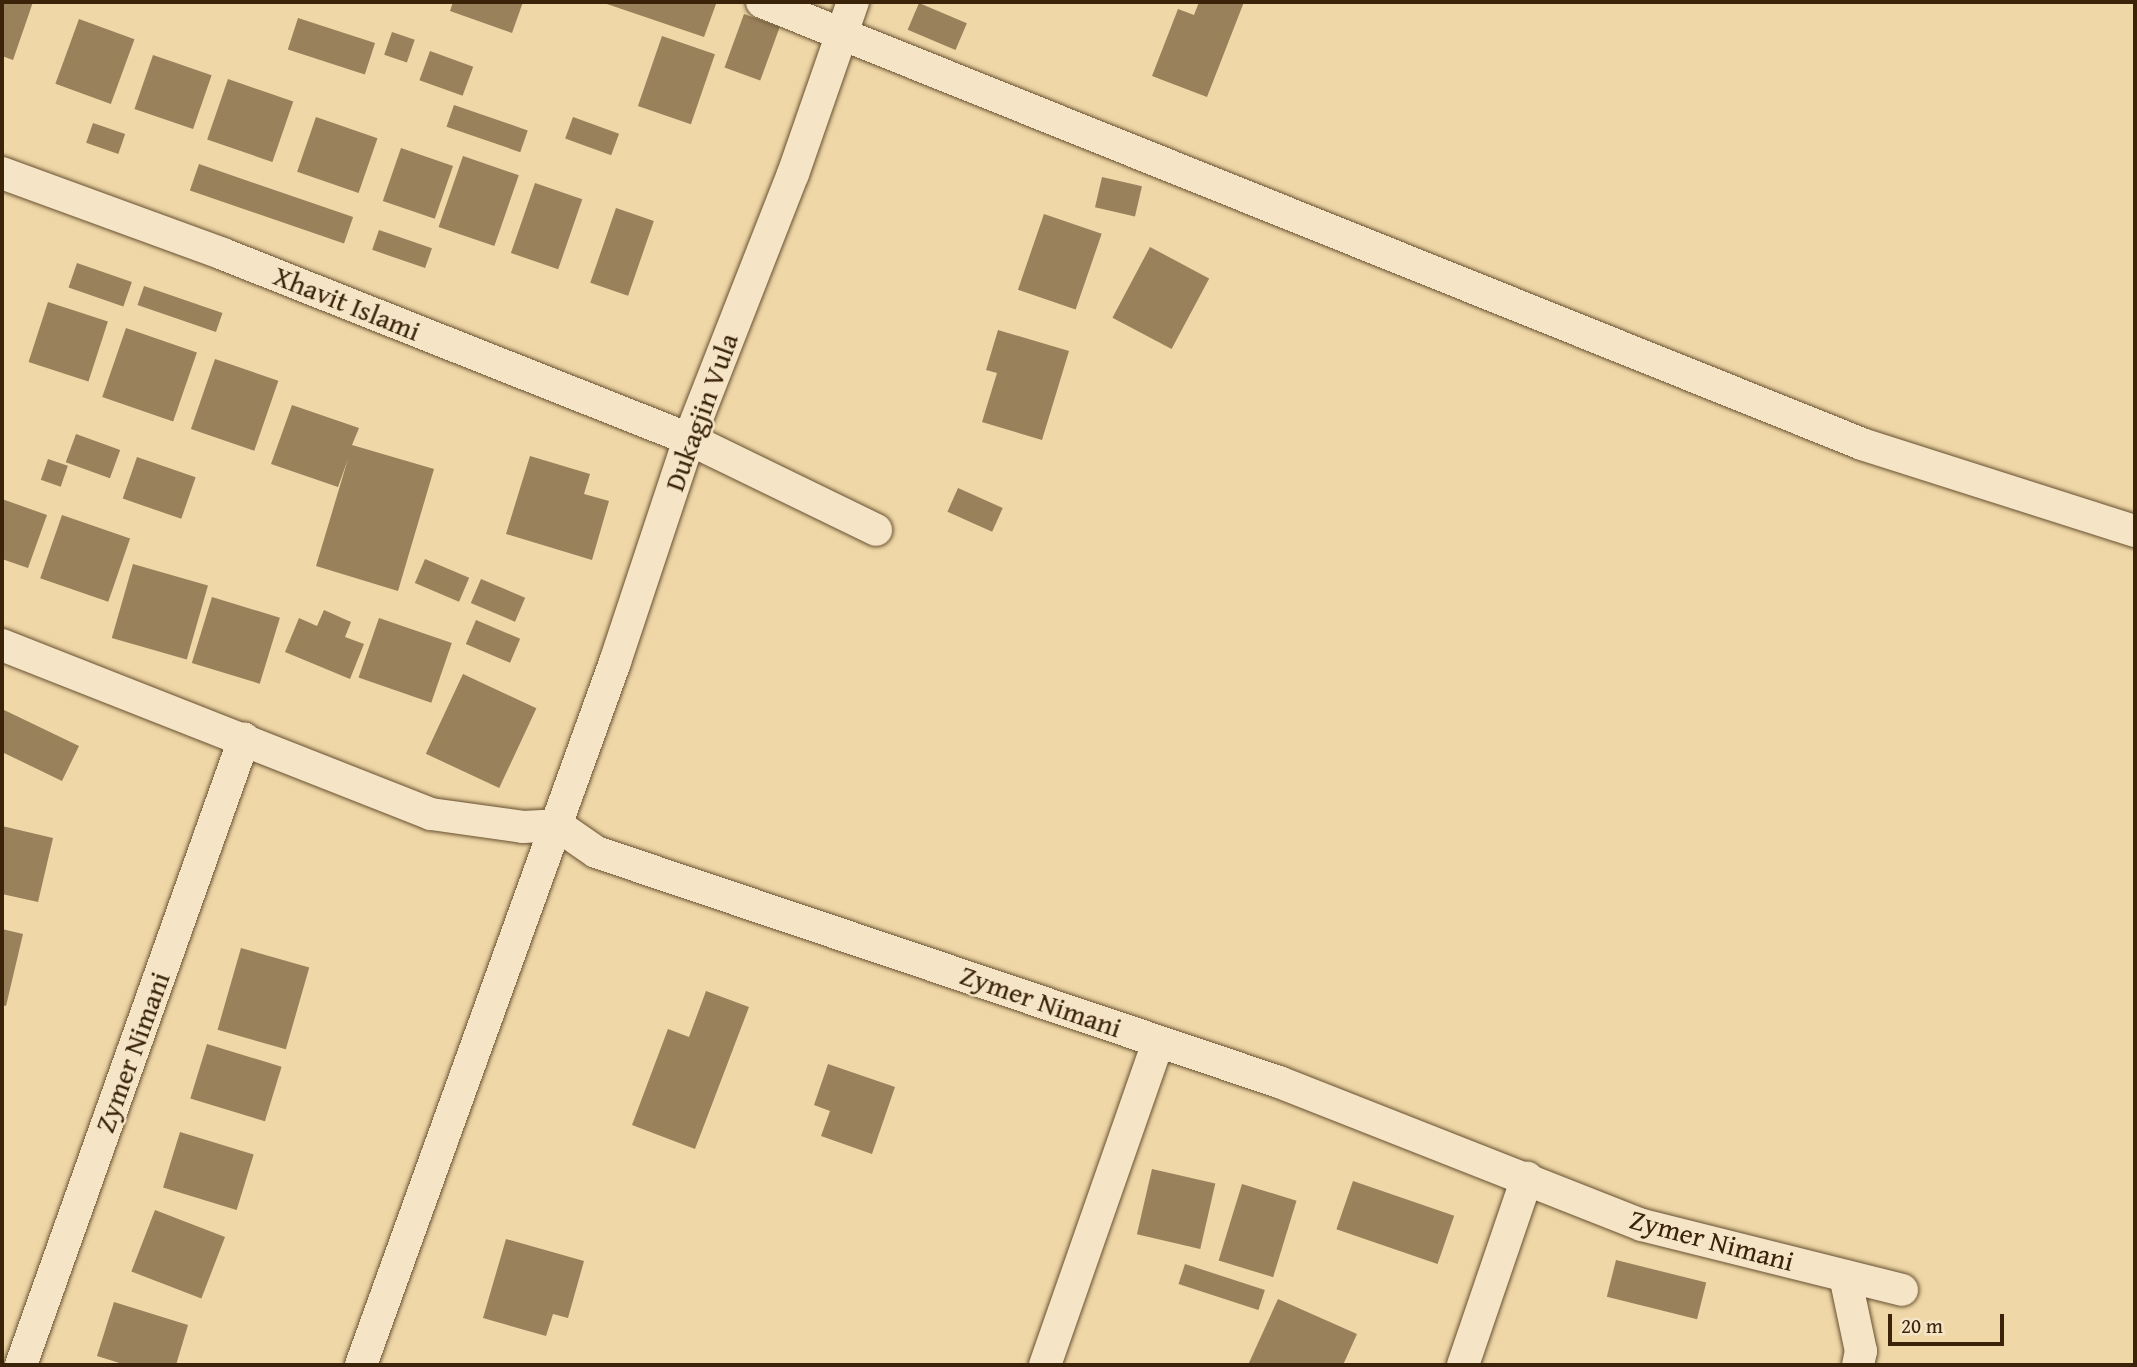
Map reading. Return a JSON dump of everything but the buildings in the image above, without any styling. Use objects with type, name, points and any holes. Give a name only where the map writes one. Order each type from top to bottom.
[{"type":"street","points":[[762,2],[1862,444],[2135,531]]},
{"type":"street","name":"Dukagjin Vula","points":[[557,825],[689,439],[793,174],[839,33],[853,2]]},
{"type":"street","name":"Xhavit Islami","points":[[2,173],[223,254],[689,439],[876,530]]},
{"type":"street","points":[[2,645],[431,814],[523,827],[557,825],[361,1365]]},
{"type":"street","name":"Zymer Nimani","points":[[21,1365],[244,739]]},
{"type":"street","name":"Zymer Nimani","points":[[557,825],[609,856],[1279,1082],[1642,1225],[1902,1290]]},
{"type":"street","points":[[1045,1365],[1158,1043]]},
{"type":"street","points":[[1463,1365],[1527,1178]]},
{"type":"street","points":[[1845,1276],[1861,1351],[1858,1365]]}]
